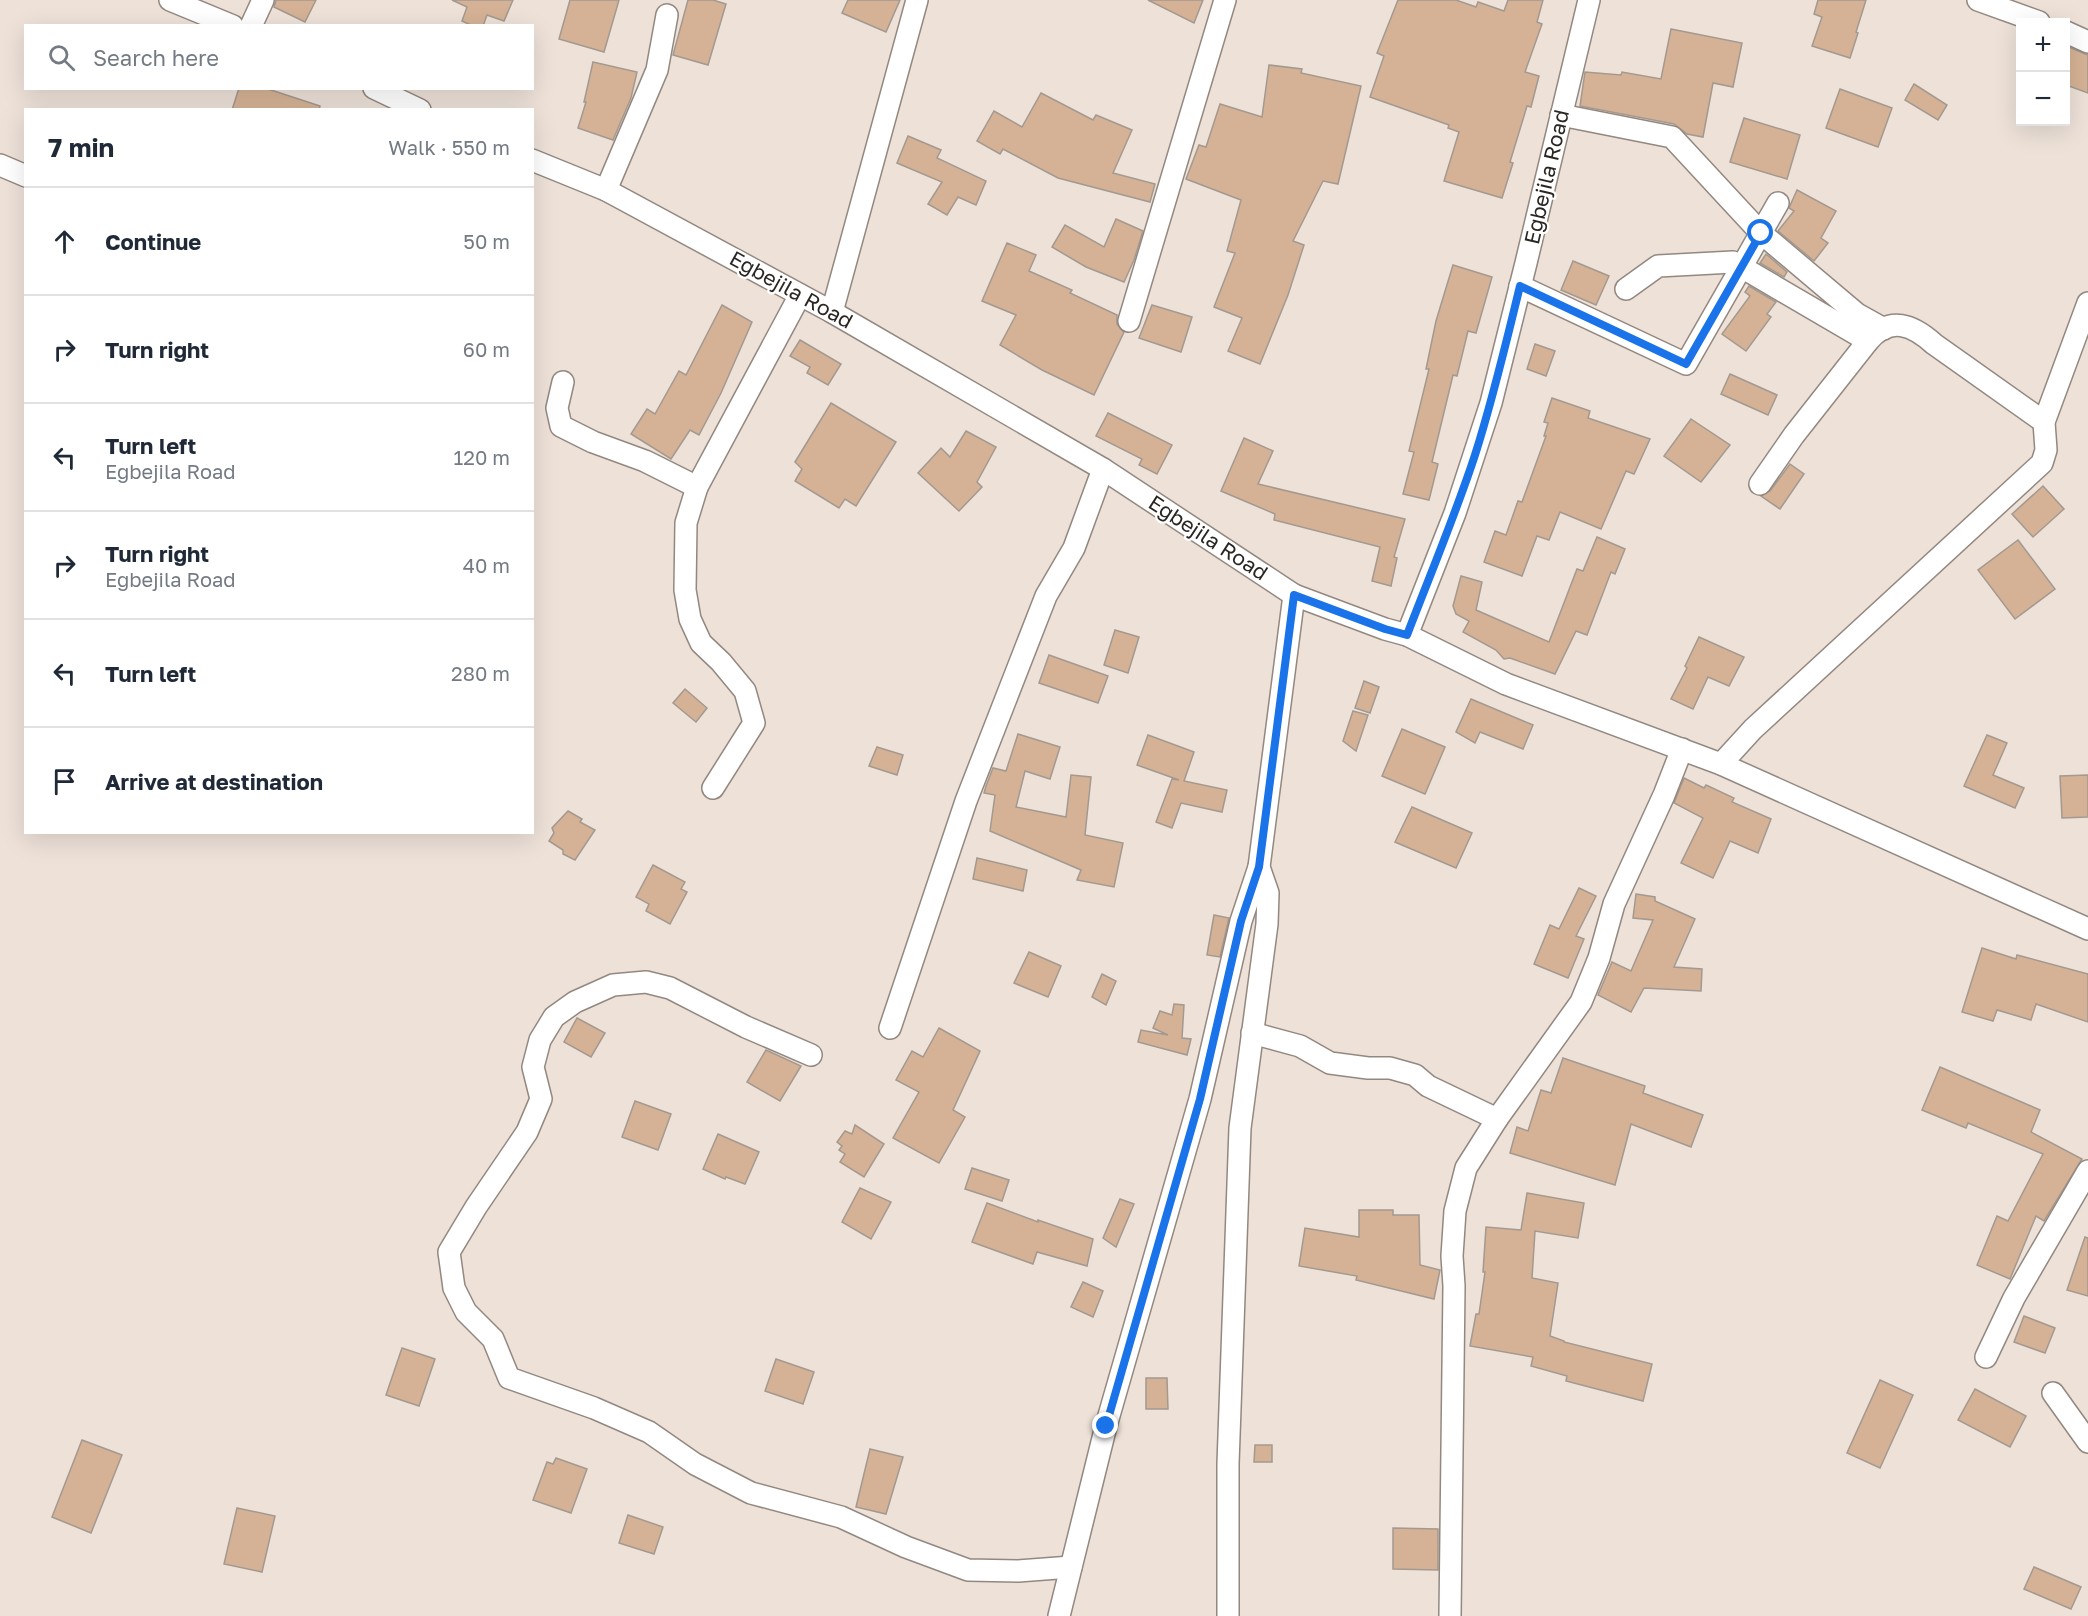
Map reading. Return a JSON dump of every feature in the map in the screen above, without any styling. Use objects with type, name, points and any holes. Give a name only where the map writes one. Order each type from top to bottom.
[{"type":"street","points":[[170,0],[228,24]]},
{"type":"street","points":[[252,24],[263,0]]},
{"type":"street","points":[[832,312],[917,0]]},
{"type":"street","points":[[1129,321],[1225,0]]},
{"type":"street","name":"Egbejila Road","points":[[534,161],[606,190],[832,312],[1103,469],[1294,595],[1407,635],[1455,513],[1491,403],[1588,0]]},
{"type":"street","points":[[1978,0],[2028,18]]},
{"type":"street","points":[[606,190],[657,70],[667,15]]},
{"type":"street","points":[[2070,34],[2088,42]]},
{"type":"street","points":[[378,90],[416,108]]},
{"type":"street","points":[[1561,115],[1672,137],[1761,233],[1857,314],[1876,335]]},
{"type":"street","points":[[0,165],[24,175]]},
{"type":"street","points":[[1520,286],[1686,364],[1778,203]]},
{"type":"street","points":[[1626,289],[1659,266],[1732,262],[1876,335]]},
{"type":"street","points":[[713,788],[754,723],[745,691],[721,662],[701,643],[690,619],[685,590],[686,523],[697,487],[800,295]]},
{"type":"street","points":[[1720,764],[1777,706],[2042,463],[2046,450],[2044,422],[2088,303]]},
{"type":"street","points":[[1760,483],[1794,435],[1876,335],[1903,325],[1920,332],[2044,422]]},
{"type":"street","points":[[562,382],[557,408],[561,426],[593,442],[645,461],[697,487]]},
{"type":"street","points":[[890,1028],[966,801],[1046,596],[1074,548],[1103,469]]},
{"type":"street","points":[[1059,1616],[1106,1426],[1200,1099],[1241,921],[1259,867],[1294,595]]},
{"type":"street","points":[[1407,635],[1506,684],[1720,764],[2088,929]]},
{"type":"street","points":[[1450,1616],[1454,1286],[1452,1256],[1455,1211],[1466,1168],[1497,1119],[1581,1002],[1599,958],[1614,904],[1664,795],[1682,749]]},
{"type":"street","points":[[1228,1616],[1228,1464],[1240,1128],[1267,924],[1268,893],[1259,867]]},
{"type":"street","points":[[812,1055],[746,1027],[670,988],[646,982],[613,985],[575,1002],[554,1017],[540,1040],[533,1067],[541,1099],[527,1132],[449,1252],[454,1288],[466,1312],[492,1339],[509,1378],[594,1408],[649,1432],[695,1464],[751,1493],[841,1517],[906,1547],[968,1570],[1018,1571],[1071,1567]]},
{"type":"street","points":[[1252,1033],[1300,1046],[1330,1063],[1368,1068],[1390,1068],[1415,1075],[1428,1086],[1497,1119]]},
{"type":"street","points":[[1986,1357],[2014,1298],[2088,1171]]},
{"type":"street","points":[[2054,1394],[2088,1442]]},
{"type":"building","points":[[276,0],[316,0],[305,22],[274,7]]},
{"type":"building","points":[[452,0],[513,0],[504,21],[487,15],[484,24],[469,24],[462,21],[467,7]]},
{"type":"building","points":[[570,0],[619,0],[604,52],[559,39]]},
{"type":"building","points":[[688,0],[713,0],[726,4],[708,65],[673,55]]},
{"type":"building","points":[[848,0],[900,0],[886,32],[842,13]]},
{"type":"building","points":[[1148,0],[1203,0],[1194,23]]},
{"type":"building","points":[[1398,0],[1456,0],[1476,7],[1478,2],[1504,11],[1508,0],[1543,0],[1537,22],[1542,24],[1525,72],[1539,76],[1531,107],[1527,106],[1510,162],[1513,163],[1502,198],[1444,181],[1459,132],[1448,128],[1449,125],[1370,97],[1384,56],[1377,53]]},
{"type":"building","points":[[1818,0],[1866,0],[1850,58],[1812,46],[1822,17],[1814,14]]},
{"type":"building","points":[[1671,29],[1742,43],[1733,87],[1713,83],[1703,137],[1687,134],[1674,124],[1580,106],[1585,72],[1621,75],[1622,72],[1661,79]]},
{"type":"building","points":[[2070,48],[2088,55],[2088,93],[2070,86]]},
{"type":"building","points":[[593,62],[637,72],[631,98],[613,140],[578,128],[586,102],[584,102]]},
{"type":"building","points":[[1269,65],[1302,69],[1301,73],[1361,86],[1338,184],[1323,181],[1293,241],[1304,245],[1288,295],[1260,364],[1228,351],[1242,318],[1214,307],[1235,253],[1227,251],[1241,200],[1186,179],[1199,145],[1206,147],[1220,104],[1262,117]]},
{"type":"building","points":[[1914,84],[1947,105],[1938,120],[1905,100]]},
{"type":"building","points":[[1840,89],[1892,108],[1878,147],[1826,128]]},
{"type":"building","points":[[238,90],[271,90],[320,106],[320,108],[233,108]]},
{"type":"building","points":[[1041,93],[1093,120],[1096,115],[1132,130],[1113,173],[1155,184],[1150,202],[1058,178],[1003,149],[1000,154],[977,141],[994,111],[1022,127]]},
{"type":"building","points":[[1744,118],[1800,135],[1787,179],[1730,162]]},
{"type":"building","points":[[908,136],[941,150],[937,158],[986,181],[976,205],[958,197],[947,215],[928,204],[942,182],[897,163]]},
{"type":"building","points":[[1797,190],[1836,211],[1821,238],[1828,243],[1814,261],[1778,231],[1794,211],[1789,208]]},
{"type":"building","points":[[1116,219],[1143,231],[1124,282],[1086,267],[1052,247],[1065,225],[1104,247]]},
{"type":"building","points":[[1007,243],[1036,255],[1029,271],[1072,290],[1070,293],[1117,315],[1117,324],[1124,332],[1094,395],[1042,370],[1000,345],[1016,315],[982,301]]},
{"type":"building","points":[[1766,254],[1787,272],[1784,277],[1760,263]]},
{"type":"building","points":[[1573,261],[1609,276],[1596,305],[1561,290]]},
{"type":"building","points":[[1453,265],[1492,277],[1476,333],[1468,331],[1457,376],[1453,375],[1432,462],[1438,464],[1429,500],[1403,494],[1414,452],[1409,451],[1429,369],[1426,369],[1436,321]]},
{"type":"building","points":[[1749,286],[1776,302],[1767,314],[1771,317],[1746,351],[1722,334],[1750,296],[1745,292]]},
{"type":"building","points":[[722,305],[752,322],[721,393],[699,435],[690,430],[671,459],[631,434],[647,409],[655,414],[679,371],[686,375]]},
{"type":"building","points":[[1152,305],[1192,317],[1181,352],[1139,338]]},
{"type":"building","points":[[800,340],[841,364],[828,385],[807,373],[810,367],[790,356]]},
{"type":"building","points":[[1535,344],[1555,351],[1546,376],[1527,369]]},
{"type":"building","points":[[1730,374],[1777,395],[1768,415],[1721,394]]},
{"type":"building","points":[[1552,398],[1590,411],[1588,418],[1650,439],[1634,474],[1626,471],[1601,529],[1560,512],[1549,540],[1537,536],[1522,576],[1484,562],[1495,531],[1506,535],[1518,501],[1522,502],[1546,436],[1544,436],[1548,423],[1544,422]]},
{"type":"building","points":[[831,403],[896,442],[856,506],[845,499],[839,508],[795,481],[802,469],[795,462]]},
{"type":"building","points":[[1108,413],[1172,445],[1157,474],[1139,465],[1142,459],[1096,436]]},
{"type":"building","points":[[1691,419],[1730,445],[1701,482],[1664,456]]},
{"type":"building","points":[[966,431],[996,447],[977,482],[982,487],[959,511],[918,473],[941,448],[950,457]]},
{"type":"building","points":[[1244,438],[1273,451],[1258,484],[1405,519],[1394,557],[1397,558],[1391,586],[1372,581],[1380,547],[1274,520],[1275,514],[1221,491]]},
{"type":"building","points":[[1790,464],[1804,474],[1780,509],[1761,496],[1770,491]]},
{"type":"building","points":[[2043,486],[2064,509],[2033,537],[2012,514]]},
{"type":"building","points":[[1597,537],[1625,549],[1615,574],[1611,572],[1587,635],[1576,631],[1555,674],[1510,658],[1504,659],[1496,650],[1463,632],[1469,621],[1456,614],[1453,606],[1461,576],[1482,582],[1476,610],[1549,642],[1577,569],[1583,571]]},
{"type":"building","points":[[2018,540],[2055,589],[2015,619],[1978,570]]},
{"type":"building","points":[[1115,630],[1139,637],[1128,673],[1104,665]]},
{"type":"building","points":[[1699,637],[1744,657],[1729,686],[1708,677],[1693,709],[1671,699],[1687,668],[1685,666]]},
{"type":"building","points":[[1049,655],[1108,676],[1098,703],[1039,683]]},
{"type":"building","points":[[1364,681],[1379,687],[1370,713],[1355,708]]},
{"type":"building","points":[[685,689],[707,708],[696,722],[673,703]]},
{"type":"building","points":[[1471,699],[1533,725],[1523,749],[1480,732],[1475,743],[1456,732]]},
{"type":"building","points":[[1353,711],[1368,715],[1356,751],[1343,741]]},
{"type":"building","points":[[1402,729],[1445,747],[1425,794],[1382,776]]},
{"type":"building","points":[[1018,734],[1060,747],[1050,779],[1025,771],[1016,807],[1066,817],[1071,775],[1091,777],[1085,835],[1123,843],[1114,887],[1077,880],[1081,870],[990,831],[995,795],[984,793],[986,786],[993,768],[1006,771]]},
{"type":"building","points":[[1148,735],[1194,752],[1184,781],[1227,790],[1222,812],[1181,803],[1172,828],[1156,822],[1172,779],[1179,780],[1137,765]]},
{"type":"building","points":[[1987,735],[2007,743],[1993,775],[2024,788],[2015,808],[1964,786]]},
{"type":"building","points":[[877,747],[903,755],[897,775],[869,766]]},
{"type":"building","points":[[2088,775],[2088,817],[2062,818],[2060,776]]},
{"type":"building","points":[[1684,778],[1704,788],[1706,785],[1734,798],[1732,802],[1771,819],[1758,853],[1730,841],[1713,878],[1681,863],[1703,818],[1674,803]]},
{"type":"building","points":[[1412,807],[1472,833],[1456,868],[1395,842]]},
{"type":"building","points":[[568,811],[582,819],[580,822],[595,830],[575,860],[563,854],[563,850],[549,841],[554,833],[552,828]]},
{"type":"building","points":[[977,858],[1027,870],[1023,891],[973,879]]},
{"type":"building","points":[[653,865],[685,882],[681,889],[687,892],[670,924],[646,911],[649,904],[636,897]]},
{"type":"building","points":[[1579,888],[1596,896],[1576,936],[1584,939],[1568,978],[1534,964],[1550,925],[1559,929]]},
{"type":"building","points":[[1636,894],[1655,897],[1655,901],[1695,919],[1674,967],[1702,969],[1701,991],[1644,988],[1631,1012],[1598,995],[1612,962],[1631,971],[1653,920],[1633,918]]},
{"type":"building","points":[[1214,915],[1229,918],[1220,957],[1207,955]]},
{"type":"building","points":[[1982,948],[2016,959],[2017,955],[2088,974],[2088,1022],[2036,1004],[2031,1020],[1997,1010],[1993,1021],[1962,1012]]},
{"type":"building","points":[[1029,952],[1061,966],[1048,997],[1014,983]]},
{"type":"building","points":[[1102,974],[1116,981],[1106,1005],[1092,997]]},
{"type":"building","points":[[1174,1004],[1184,1005],[1182,1038],[1191,1039],[1187,1055],[1138,1042],[1141,1030],[1168,1035],[1153,1028],[1160,1011],[1172,1015]]},
{"type":"building","points":[[577,1018],[605,1033],[591,1057],[564,1042]]},
{"type":"building","points":[[939,1028],[980,1051],[953,1110],[965,1117],[939,1163],[893,1138],[919,1092],[896,1080],[912,1051],[923,1057]]},
{"type":"building","points":[[766,1050],[801,1066],[780,1101],[747,1082]]},
{"type":"building","points":[[1563,1058],[1645,1086],[1643,1093],[1703,1115],[1691,1147],[1631,1124],[1615,1185],[1510,1153],[1517,1127],[1528,1131],[1541,1090],[1551,1093]]},
{"type":"building","points":[[1940,1067],[2040,1110],[2031,1132],[2082,1159],[2044,1221],[2036,1216],[2010,1279],[1977,1265],[1997,1216],[2008,1221],[2043,1154],[1968,1123],[1966,1128],[1922,1110]]},
{"type":"building","points":[[635,1101],[671,1114],[658,1150],[622,1137]]},
{"type":"building","points":[[855,1125],[884,1144],[864,1177],[840,1162],[845,1154],[839,1150],[842,1146],[837,1142],[845,1131],[852,1134]]},
{"type":"building","points":[[718,1134],[759,1152],[745,1184],[726,1177],[725,1179],[703,1169]]},
{"type":"building","points":[[972,1168],[1009,1180],[1002,1201],[965,1189]]},
{"type":"building","points":[[860,1188],[891,1202],[871,1239],[842,1222]]},
{"type":"building","points":[[1527,1193],[1584,1203],[1578,1238],[1535,1231],[1532,1278],[1558,1283],[1550,1336],[1564,1342],[1652,1364],[1643,1401],[1566,1381],[1567,1376],[1531,1366],[1533,1357],[1470,1346],[1476,1314],[1479,1314],[1485,1272],[1483,1272],[1486,1227],[1521,1230]]},
{"type":"building","points":[[1120,1199],[1134,1204],[1116,1247],[1103,1238]]},
{"type":"building","points":[[987,1203],[1093,1239],[1087,1266],[1037,1252],[1033,1264],[972,1242]]},
{"type":"building","points":[[1359,1210],[1393,1210],[1393,1215],[1419,1215],[1420,1265],[1440,1270],[1434,1299],[1356,1280],[1357,1276],[1299,1266],[1305,1228],[1359,1237]]},
{"type":"building","points":[[2085,1237],[2088,1238],[2088,1296],[2067,1290]]},
{"type":"building","points":[[1083,1282],[1103,1291],[1093,1317],[1071,1307]]},
{"type":"building","points":[[2024,1316],[2055,1328],[2045,1353],[2014,1342]]},
{"type":"building","points":[[402,1348],[435,1359],[419,1406],[386,1395]]},
{"type":"building","points":[[776,1359],[814,1372],[803,1404],[765,1391]]},
{"type":"building","points":[[1146,1378],[1167,1378],[1168,1409],[1146,1409]]},
{"type":"building","points":[[1880,1380],[1913,1395],[1880,1468],[1847,1453]]},
{"type":"building","points":[[1975,1389],[2026,1416],[2010,1447],[1958,1420]]},
{"type":"building","points":[[82,1440],[122,1455],[91,1533],[52,1517]]},
{"type":"building","points":[[1255,1445],[1272,1445],[1272,1462],[1254,1462]]},
{"type":"building","points":[[870,1449],[903,1457],[886,1514],[856,1507]]},
{"type":"building","points":[[556,1458],[587,1469],[571,1513],[533,1500],[547,1462],[553,1464]]},
{"type":"building","points":[[237,1508],[275,1516],[262,1572],[224,1564]]},
{"type":"building","points":[[628,1515],[663,1527],[654,1554],[619,1543]]},
{"type":"building","points":[[1393,1528],[1438,1529],[1438,1570],[1393,1569]]},
{"type":"building","points":[[2034,1567],[2081,1587],[2071,1609],[2024,1589]]},
{"type":"route","points":[[1106,1426],[1200,1099],[1241,921],[1259,867],[1294,595],[1407,635],[1475,456],[1491,403],[1520,286],[1686,364],[1761,233]]}]
